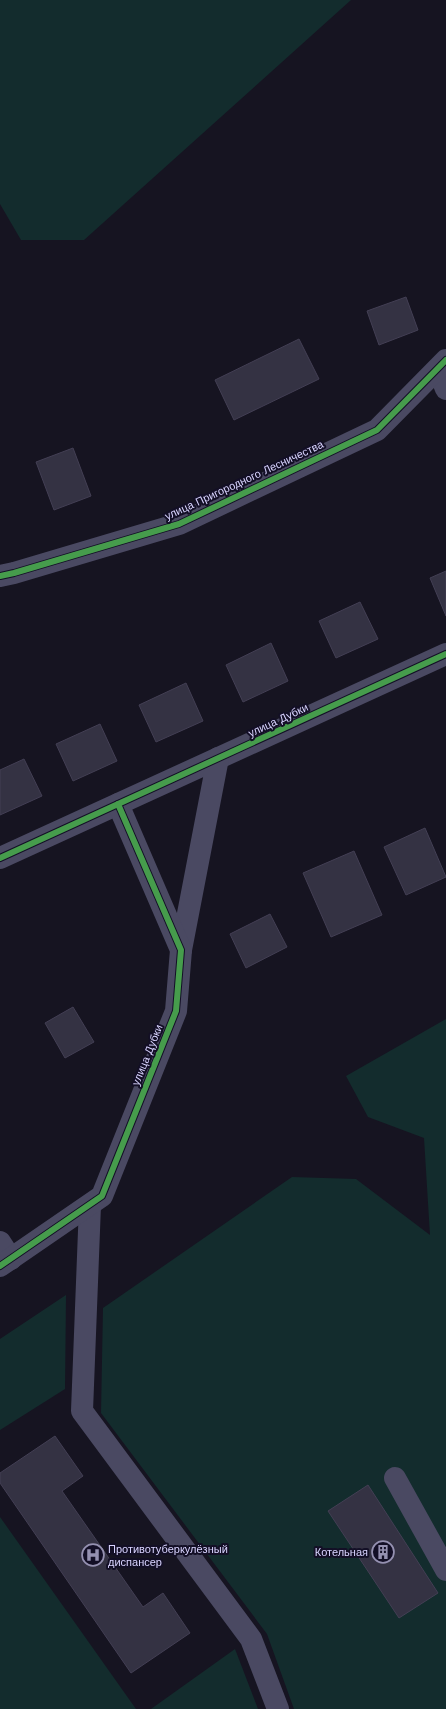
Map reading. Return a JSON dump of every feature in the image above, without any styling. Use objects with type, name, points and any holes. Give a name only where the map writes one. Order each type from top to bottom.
[{"type":"street","points":[[442,364],[446,389]]},
{"type":"street","name":"улица Пригородного Лесничества","points":[[0,576],[179,524],[377,430],[442,364]]},
{"type":"street","name":"улица Дубки","points":[[0,858],[446,654]]},
{"type":"street","points":[[181,950],[218,758]]},
{"type":"street","name":"улица Дубки","points":[[4,1256],[90,1205],[102,1196],[176,1011],[181,950],[118,804]]},
{"type":"street","points":[[90,1205],[82,1411],[251,1639],[278,1709]]},
{"type":"street","points":[[395,1478],[446,1570]]},
{"type":"green space","points":[[0,0],[351,0],[84,240],[21,240],[0,204]]},
{"type":"green space","points":[[446,1019],[446,1709],[294,1709],[267,1634],[101,1413],[103,1308],[292,1177],[356,1179],[430,1235],[424,1138],[368,1117],[346,1076]]},
{"type":"green space","points":[[66,1295],[65,1389],[0,1430],[0,1339]]},
{"type":"green space","points":[[0,1517],[136,1709],[0,1709]]},
{"type":"green space","points":[[235,1649],[258,1709],[151,1709]]},
{"type":"building","points":[[406,297],[418,330],[379,345],[367,311]]},
{"type":"building","points":[[299,339],[319,379],[234,420],[215,380]]},
{"type":"building","points":[[73,448],[91,496],[54,510],[36,462]]},
{"type":"building","points":[[446,571],[446,616],[430,578]]},
{"type":"building","points":[[360,602],[378,639],[336,658],[319,621]]},
{"type":"building","points":[[271,643],[288,681],[243,702],[226,665]]},
{"type":"building","points":[[186,683],[203,721],[156,742],[139,705]]},
{"type":"building","points":[[100,724],[117,761],[73,781],[56,744]]},
{"type":"building","points":[[24,759],[42,796],[0,815],[0,770]]},
{"type":"building","points":[[425,828],[446,877],[406,895],[384,847]]},
{"type":"building","points":[[354,851],[382,915],[331,937],[303,873]]},
{"type":"building","points":[[270,914],[287,947],[246,968],[230,934]]},
{"type":"building","points":[[73,1007],[94,1042],[65,1058],[45,1023]]},
{"type":"building","points":[[55,1436],[83,1476],[62,1491],[143,1607],[163,1593],[190,1633],[131,1673],[0,1483],[0,1473]]},
{"type":"building","name":"Котельная","points":[[368,1485],[438,1593],[399,1618],[328,1511]]},
{"type":"cycle path","points":[[0,576],[179,524],[377,430],[446,360]]},
{"type":"cycle path","points":[[0,858],[446,654]]},
{"type":"cycle path","points":[[0,1266],[102,1196],[176,1011],[181,950],[118,804]]},
{"type":"place","name":"Котельная","points":[[383,1552]]},
{"type":"place","name":"Противотуберкулёзный диспансер","points":[[93,1555]]}]
